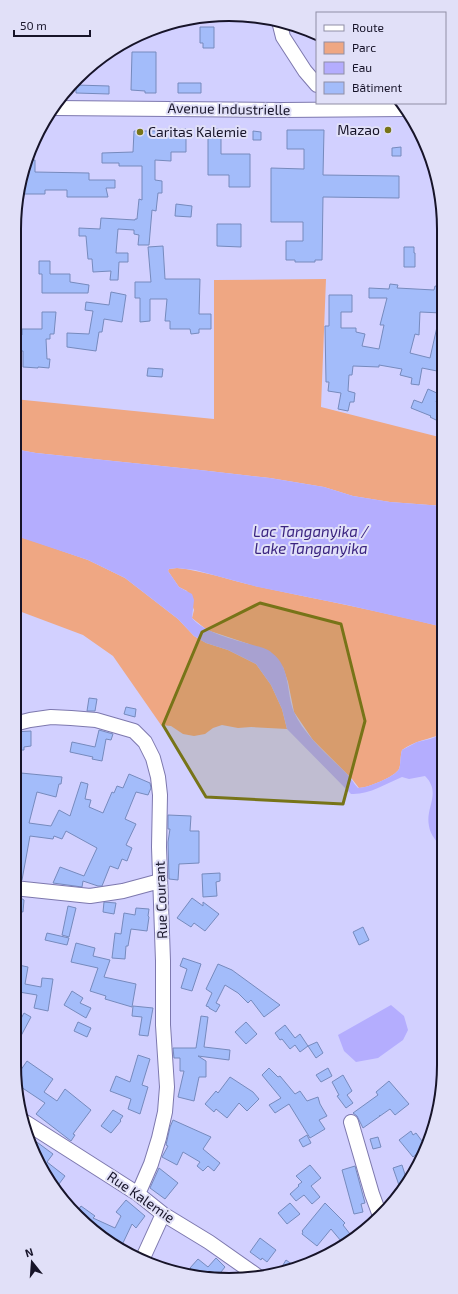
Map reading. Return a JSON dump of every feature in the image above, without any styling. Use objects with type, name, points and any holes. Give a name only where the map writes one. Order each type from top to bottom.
[{"type":"street","points":[[281,27],[283,37],[305,71],[316,84]]},
{"type":"street","name":"Avenue Industrielle","points":[[60,108],[324,106],[398,108]]},
{"type":"street","name":"Rue Courant","points":[[21,722],[51,717],[96,720],[134,731],[145,742],[153,758],[158,777],[160,795],[160,881],[163,961],[162,1025],[167,1087],[165,1112],[159,1138],[151,1164],[138,1194]]},
{"type":"street","points":[[21,889],[90,896],[123,891],[160,881]]},
{"type":"street","points":[[351,1122],[378,1210]]},
{"type":"street","name":"Rue Kalemie","points":[[30,1125],[138,1194],[163,1214],[209,1242],[251,1272]]},
{"type":"street","points":[[144,1255],[163,1214]]},
{"type":"highlighted area","points":[[260,603],[341,624],[365,721],[343,804],[206,797],[163,725],[202,632]]},
{"type":"green space","points":[[326,279],[321,407],[437,436],[437,506],[390,502],[353,496],[324,487],[270,478],[21,450],[21,400],[214,419],[214,280]]},
{"type":"green space","points":[[21,537],[88,560],[125,578],[178,619],[194,636],[206,643],[228,650],[256,664],[271,685],[282,709],[287,729],[251,727],[238,728],[222,725],[213,728],[205,734],[194,736],[183,734],[171,726],[161,725],[113,656],[83,635],[21,612]]},
{"type":"green space","points":[[177,568],[198,571],[260,587],[395,615],[437,626],[437,736],[417,742],[402,750],[400,767],[396,772],[380,782],[359,788],[313,740],[294,712],[288,682],[283,667],[249,644],[207,630],[192,618],[194,610],[187,591],[179,587],[168,571],[169,569]]},
{"type":"water","name":"Lac Tanganyika / Lake Tanganyika","points":[[21,450],[270,478],[324,487],[353,496],[390,502],[437,506],[437,626],[258,587],[195,570],[177,568],[169,569],[168,571],[179,587],[192,594],[194,600],[192,618],[197,623],[220,635],[270,651],[278,659],[285,673],[292,705],[298,721],[310,737],[347,774],[358,788],[380,782],[392,775],[400,767],[402,750],[417,742],[437,736],[437,841],[431,833],[428,819],[433,794],[430,782],[425,776],[409,779],[402,777],[371,791],[351,794],[287,729],[282,709],[271,685],[256,664],[228,650],[206,643],[194,636],[178,619],[125,578],[88,560],[22,538]]},
{"type":"water","points":[[391,1005],[404,1016],[408,1030],[403,1040],[378,1058],[356,1062],[344,1051],[338,1035]]},
{"type":"building","points":[[200,27],[214,27],[214,48],[203,48],[203,43],[200,43]]},
{"type":"building","points":[[132,52],[156,52],[156,93],[145,93],[145,91],[131,90]]},
{"type":"building","points":[[178,83],[201,83],[201,93],[178,93]]},
{"type":"building","points":[[79,85],[109,86],[109,94],[76,93],[76,89]]},
{"type":"building","points":[[164,129],[186,129],[186,152],[171,152],[171,161],[155,160],[155,180],[162,181],[162,193],[158,193],[156,211],[152,210],[149,245],[138,245],[139,235],[134,234],[134,230],[118,229],[116,253],[128,253],[128,262],[119,262],[118,280],[110,280],[111,271],[93,272],[92,259],[88,259],[86,236],[79,236],[79,228],[100,229],[101,218],[137,219],[139,199],[142,200],[142,166],[119,166],[119,163],[102,163],[102,153],[133,152],[134,131],[164,131]]},
{"type":"building","points":[[208,129],[221,129],[221,154],[250,154],[250,187],[229,187],[229,175],[208,175]]},
{"type":"building","points":[[287,130],[324,130],[323,175],[399,176],[399,198],[323,197],[322,260],[315,260],[315,262],[295,262],[295,260],[286,260],[286,241],[303,241],[303,222],[271,222],[271,168],[304,169],[304,149],[287,149]]},
{"type":"building","points":[[253,131],[261,132],[261,140],[253,140]]},
{"type":"building","points":[[401,147],[401,156],[392,156],[392,148]]},
{"type":"building","points":[[33,160],[35,160],[35,172],[89,173],[89,180],[115,180],[115,188],[106,188],[108,197],[67,197],[67,190],[45,190],[45,194],[24,194]]},
{"type":"building","points":[[176,204],[192,206],[191,217],[175,216]]},
{"type":"building","points":[[217,224],[241,224],[241,247],[217,246]]},
{"type":"building","points":[[163,246],[165,279],[200,279],[199,314],[211,314],[211,329],[199,329],[199,333],[191,334],[190,329],[170,329],[170,321],[165,321],[167,299],[150,299],[150,321],[140,322],[140,298],[135,298],[135,282],[151,282],[148,247]]},
{"type":"building","points":[[404,247],[414,247],[415,267],[404,267]]},
{"type":"building","points":[[39,261],[50,261],[50,274],[70,274],[70,282],[89,285],[88,293],[42,293],[42,274],[39,274]]},
{"type":"building","points":[[390,284],[398,285],[397,288],[434,290],[435,286],[437,286],[437,313],[420,312],[419,335],[415,334],[410,353],[430,358],[437,327],[437,371],[422,368],[419,385],[411,384],[412,378],[400,375],[402,369],[379,365],[379,367],[353,366],[352,375],[349,375],[348,391],[355,393],[354,402],[350,402],[348,411],[338,409],[341,393],[328,391],[329,382],[326,382],[325,326],[329,326],[329,295],[352,295],[352,312],[341,312],[341,328],[356,328],[356,332],[365,334],[362,346],[379,349],[384,325],[380,325],[387,298],[369,298],[369,288],[389,289]]},
{"type":"building","points":[[111,292],[126,295],[122,322],[104,319],[102,332],[99,332],[96,351],[67,347],[67,333],[89,334],[93,311],[85,310],[86,302],[109,305]]},
{"type":"building","points":[[42,312],[56,312],[54,334],[50,334],[50,339],[46,339],[47,359],[50,359],[49,368],[23,367],[23,351],[21,351],[22,329],[42,329]]},
{"type":"building","points":[[148,368],[163,369],[162,377],[147,376]]},
{"type":"building","points":[[428,389],[437,393],[437,420],[430,417],[431,416],[411,408],[414,400],[422,403]]},
{"type":"building","points":[[89,698],[97,699],[95,711],[87,711]]},
{"type":"building","points":[[126,707],[136,709],[135,717],[124,714]]},
{"type":"building","points":[[99,730],[113,734],[111,740],[106,739],[102,761],[92,759],[93,757],[70,752],[72,742],[95,747]]},
{"type":"building","points":[[31,731],[31,746],[24,747],[24,750],[21,750],[21,732]]},
{"type":"building","points":[[21,773],[62,777],[56,797],[37,792],[29,823],[51,826],[59,810],[70,816],[81,782],[88,784],[85,799],[91,800],[89,807],[103,813],[112,792],[114,793],[117,786],[123,788],[129,774],[150,783],[151,788],[148,795],[136,792],[125,819],[136,824],[126,845],[132,848],[127,861],[122,859],[118,869],[110,866],[102,886],[83,881],[82,887],[53,883],[60,867],[84,876],[97,848],[66,831],[62,839],[54,836],[53,839],[30,836],[22,880]]},
{"type":"building","points":[[168,815],[191,816],[190,831],[199,831],[199,863],[179,864],[178,880],[169,879],[168,842],[170,829],[168,829]]},
{"type":"building","points":[[220,873],[220,881],[216,882],[217,896],[203,897],[202,874]]},
{"type":"building","points":[[21,898],[24,900],[23,912],[21,912]]},
{"type":"building","points":[[192,898],[203,906],[203,902],[219,914],[205,931],[194,923],[191,927],[177,918]]},
{"type":"building","points":[[104,902],[116,903],[114,914],[103,912]]},
{"type":"building","points":[[68,906],[76,908],[69,937],[62,935]]},
{"type":"building","points":[[136,908],[149,909],[147,931],[131,929],[128,946],[126,946],[125,959],[112,958],[115,933],[121,934],[124,913],[135,915]]},
{"type":"building","points":[[363,927],[369,940],[359,945],[353,932]]},
{"type":"building","points":[[47,933],[69,938],[67,945],[45,940]]},
{"type":"building","points":[[76,943],[95,948],[93,956],[110,960],[104,977],[136,984],[132,1007],[105,999],[106,996],[90,991],[98,968],[71,962]]},
{"type":"building","points":[[183,958],[201,964],[192,991],[181,988],[187,969],[180,966]]},
{"type":"building","points":[[218,964],[232,970],[280,1005],[264,1017],[251,1000],[248,1003],[238,993],[225,985],[216,1003],[220,1005],[216,1012],[209,1008],[206,1006],[212,993],[206,989]]},
{"type":"building","points":[[21,966],[28,967],[25,984],[41,987],[42,978],[53,979],[48,1011],[34,1008],[37,995],[21,992]]},
{"type":"building","points":[[72,991],[83,998],[80,1003],[91,1008],[86,1018],[64,1005]]},
{"type":"building","points":[[133,1006],[153,1008],[148,1036],[139,1035],[142,1017],[132,1016]]},
{"type":"building","points":[[24,1013],[31,1017],[21,1036],[21,1019]]},
{"type":"building","points":[[201,1016],[208,1017],[204,1047],[230,1050],[229,1060],[198,1056],[206,1061],[206,1077],[199,1077],[194,1101],[178,1097],[184,1071],[180,1071],[180,1058],[174,1058],[173,1048],[196,1048]]},
{"type":"building","points":[[78,1022],[91,1028],[87,1037],[74,1031]]},
{"type":"building","points":[[246,1022],[257,1034],[246,1044],[235,1032]]},
{"type":"building","points":[[285,1025],[295,1038],[300,1034],[308,1046],[300,1052],[295,1045],[290,1049],[282,1039],[280,1040],[275,1033]]},
{"type":"building","points":[[317,1042],[323,1053],[316,1058],[308,1046]]},
{"type":"building","points":[[138,1055],[150,1059],[142,1085],[148,1087],[140,1114],[128,1109],[131,1099],[110,1091],[116,1076],[130,1082]]},
{"type":"building","points":[[27,1061],[53,1079],[44,1092],[57,1101],[65,1089],[91,1110],[73,1134],[75,1135],[71,1141],[36,1114],[45,1103],[22,1088],[21,1070]]},
{"type":"building","points":[[269,1068],[278,1077],[280,1076],[295,1094],[300,1091],[307,1101],[318,1097],[327,1116],[319,1120],[325,1129],[310,1138],[289,1104],[275,1113],[269,1105],[281,1098],[262,1075]]},
{"type":"building","points":[[328,1068],[332,1076],[321,1082],[316,1075]]},
{"type":"building","points":[[343,1075],[352,1091],[347,1095],[353,1103],[346,1108],[337,1096],[339,1095],[332,1082]]},
{"type":"building","points":[[230,1077],[253,1092],[259,1099],[247,1111],[239,1103],[227,1118],[216,1109],[214,1112],[205,1104],[216,1091],[218,1093]]},
{"type":"building","points":[[389,1081],[409,1104],[395,1115],[390,1109],[363,1128],[357,1116],[353,1113],[378,1095],[376,1092]]},
{"type":"building","points":[[113,1110],[123,1116],[120,1120],[121,1121],[111,1133],[101,1126]]},
{"type":"building","points":[[173,1120],[211,1137],[203,1149],[220,1163],[214,1171],[208,1166],[203,1171],[197,1166],[200,1162],[183,1152],[177,1165],[162,1157],[168,1146],[166,1145]]},
{"type":"building","points":[[411,1131],[413,1135],[416,1133],[422,1141],[418,1153],[413,1157],[399,1140]]},
{"type":"building","points":[[307,1135],[311,1143],[303,1147],[299,1140]]},
{"type":"building","points":[[378,1137],[381,1147],[373,1149],[370,1139]]},
{"type":"building","points":[[36,1141],[53,1154],[47,1162],[65,1176],[59,1185],[42,1157]]},
{"type":"building","points":[[310,1165],[321,1178],[311,1186],[320,1197],[312,1204],[304,1195],[296,1201],[290,1194],[302,1182],[296,1176]]},
{"type":"building","points":[[402,1165],[405,1175],[399,1185],[393,1168]]},
{"type":"building","points":[[355,1166],[365,1203],[361,1204],[363,1212],[354,1214],[342,1170]]},
{"type":"building","points":[[159,1168],[178,1183],[165,1199],[150,1188]]},
{"type":"building","points":[[126,1200],[145,1216],[136,1228],[132,1224],[123,1244],[102,1230],[79,1209],[81,1206],[95,1216],[93,1218],[115,1228],[121,1216],[116,1212]]},
{"type":"building","points":[[290,1203],[300,1214],[287,1224],[278,1213]]},
{"type":"building","points":[[325,1203],[345,1223],[343,1225],[350,1234],[341,1241],[331,1229],[317,1246],[302,1234],[302,1231]]},
{"type":"building","points":[[260,1238],[276,1250],[267,1262],[262,1258],[261,1260],[250,1252]]},
{"type":"building","points":[[216,1258],[225,1267],[220,1273],[192,1270],[190,1268],[198,1259],[208,1267]]},
{"type":"building","points":[[286,1260],[291,1264],[283,1266]]},
{"type":"place","name":"Mazao","points":[[388,130]]},
{"type":"place","name":"Caritas Kalemie","points":[[140,132]]}]
